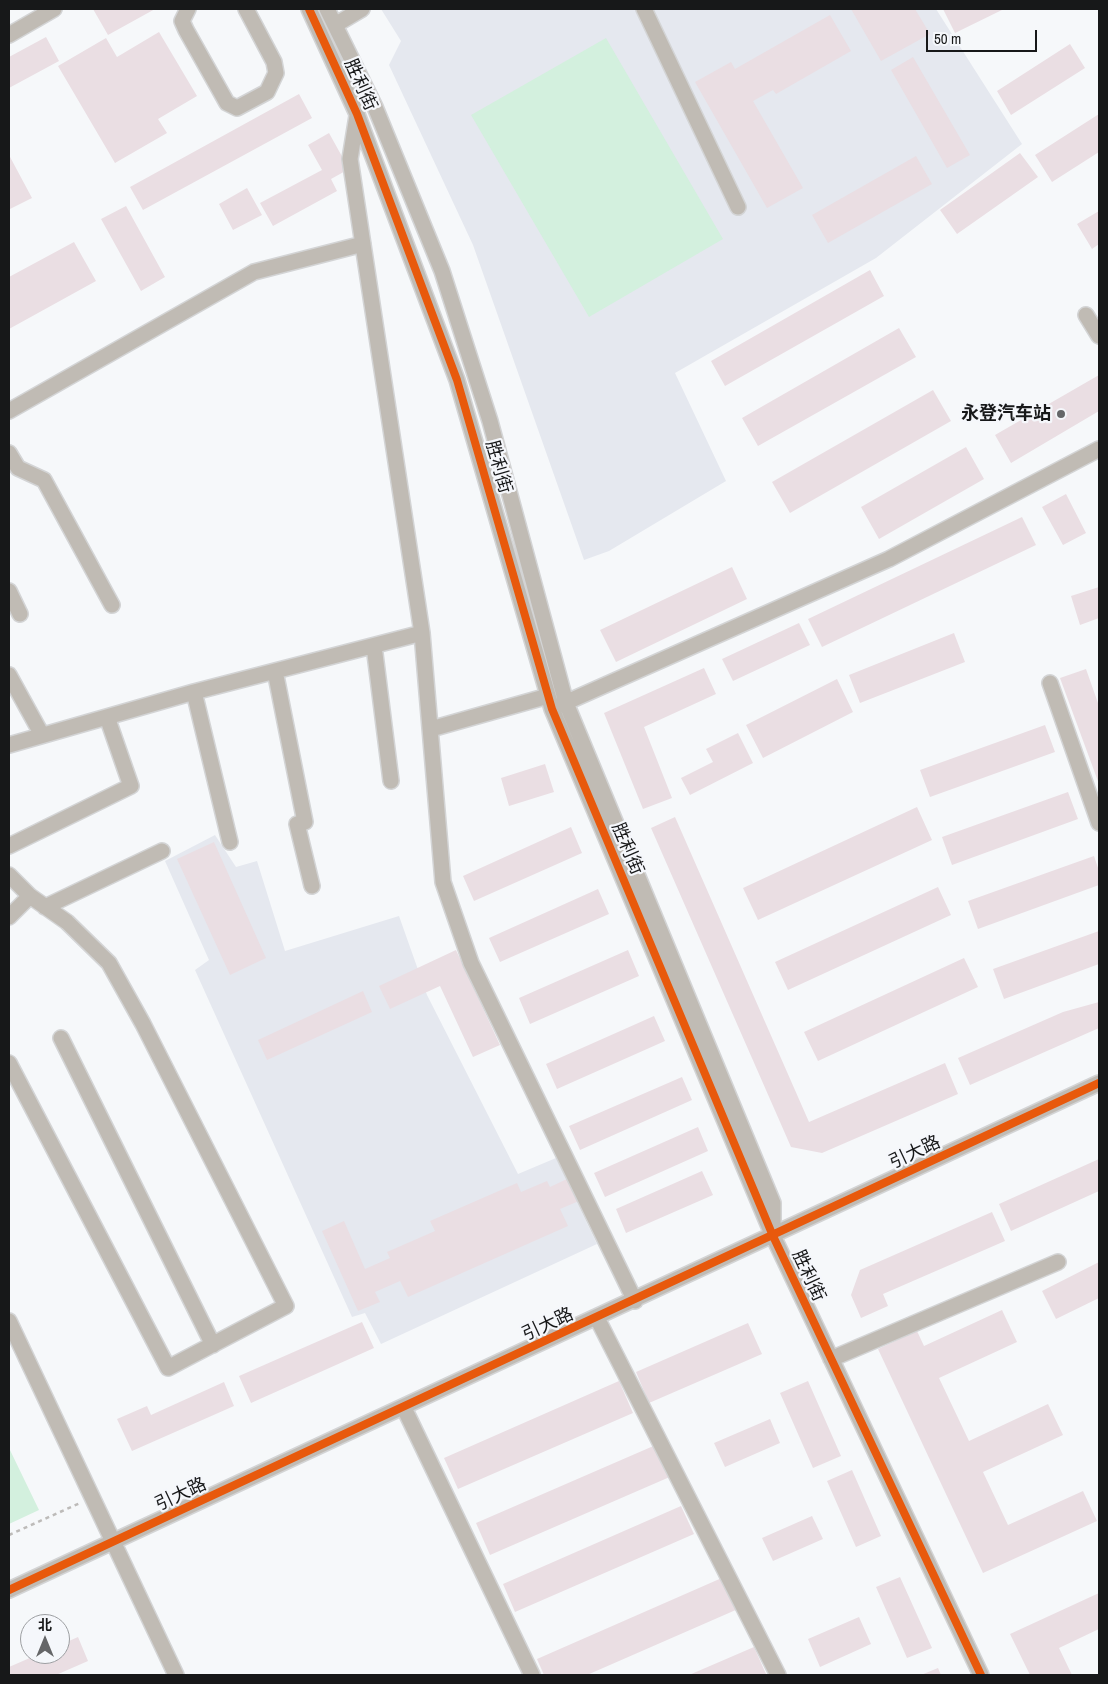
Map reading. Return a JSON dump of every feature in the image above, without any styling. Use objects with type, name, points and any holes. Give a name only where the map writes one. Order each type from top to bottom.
[{"type":"street","points":[[9,35],[54,9]]},
{"type":"street","points":[[188,9],[182,21],[186,30],[227,103],[237,108],[267,92],[276,72],[274,62],[252,11]]},
{"type":"street","name":"胜利街","points":[[309,9],[357,114],[457,380],[556,703],[773,1202],[773,1236],[981,1675]]},
{"type":"street","name":"胜利街","points":[[327,9],[375,107],[442,271],[490,421],[556,703]]},
{"type":"street","points":[[335,24],[362,9]]},
{"type":"street","points":[[644,9],[738,207]]},
{"type":"street","points":[[357,114],[350,159],[422,634],[443,882],[471,963],[635,1300]]},
{"type":"street","points":[[9,411],[254,272],[363,244]]},
{"type":"street","points":[[1086,316],[1099,336]]},
{"type":"street","points":[[431,730],[556,703],[889,559],[1099,449]]},
{"type":"street","points":[[9,453],[18,468],[44,480],[112,605]]},
{"type":"street","points":[[9,591],[20,614]]},
{"type":"street","points":[[9,745],[194,692],[422,634]]},
{"type":"street","points":[[374,646],[391,781]]},
{"type":"street","points":[[275,671],[305,822],[297,824],[312,886]]},
{"type":"street","points":[[9,674],[42,735]]},
{"type":"street","points":[[1050,683],[1099,823]]},
{"type":"street","points":[[194,692],[230,842]]},
{"type":"street","points":[[9,846],[132,786],[106,717]]},
{"type":"street","points":[[46,907],[162,851]]},
{"type":"street","points":[[9,875],[30,896],[67,922],[109,963],[143,1024],[286,1306],[168,1368],[9,1064]]},
{"type":"street","points":[[9,917],[30,896]]},
{"type":"street","points":[[61,1038],[212,1345]]},
{"type":"street","name":"引大路","points":[[9,1590],[404,1408],[1099,1083]]},
{"type":"street","points":[[831,1359],[1058,1262]]},
{"type":"street","points":[[597,1318],[778,1675]]},
{"type":"street","points":[[9,1320],[176,1675]]},
{"type":"street","points":[[404,1408],[532,1675]]},
{"type":"path","points":[[9,1535],[92,1497]]},
{"type":"shaded area","points":[[381,9],[936,9],[1022,144],[876,258],[675,373],[726,481],[609,551],[584,560],[473,245],[389,65],[401,41]]},
{"type":"shaded area","points":[[215,835],[236,867],[257,861],[285,951],[399,916],[427,995],[518,1174],[556,1158],[597,1244],[381,1344],[365,1313],[352,1317],[195,970],[209,960],[165,861]]},
{"type":"green space","points":[[606,38],[723,239],[589,317],[471,115]]},
{"type":"green space","points":[[9,1448],[39,1510],[9,1524]]},
{"type":"building","points":[[93,9],[155,9],[108,35]]},
{"type":"building","points":[[851,9],[915,9],[930,34],[881,61]]},
{"type":"building","points":[[943,9],[1004,9],[955,33]]},
{"type":"building","points":[[830,15],[851,51],[776,94],[773,90],[753,101],[803,188],[767,208],[695,82],[731,62],[735,69]]},
{"type":"building","points":[[159,32],[197,96],[158,119],[167,133],[115,163],[58,66],[106,38],[117,57]]},
{"type":"building","points":[[46,37],[59,61],[9,88],[9,57]]},
{"type":"building","points":[[1070,44],[1085,68],[1011,115],[997,91]]},
{"type":"building","points":[[913,57],[970,155],[947,168],[891,70]]},
{"type":"building","points":[[299,94],[312,118],[143,210],[130,187]]},
{"type":"building","points":[[1099,114],[1099,152],[1052,182],[1035,155]]},
{"type":"building","points":[[329,133],[349,169],[331,179],[337,191],[273,226],[260,203],[322,170],[308,145]]},
{"type":"building","points":[[1020,153],[1038,177],[957,234],[940,210]]},
{"type":"building","points":[[9,155],[32,198],[10,209],[9,207]]},
{"type":"building","points":[[916,156],[932,184],[828,243],[812,215]]},
{"type":"building","points":[[247,188],[262,215],[233,230],[219,204]]},
{"type":"building","points":[[126,206],[165,277],[141,291],[101,219]]},
{"type":"building","points":[[1099,211],[1099,244],[1092,249],[1077,224]]},
{"type":"building","points":[[74,242],[96,281],[9,329],[9,277]]},
{"type":"building","points":[[870,270],[884,296],[725,386],[711,361]]},
{"type":"building","points":[[899,328],[916,357],[758,446],[742,418]]},
{"type":"building","points":[[1099,375],[1099,411],[1011,463],[995,435]]},
{"type":"building","points":[[933,390],[951,421],[790,513],[772,482]]},
{"type":"building","points":[[966,447],[984,479],[879,539],[861,507]]},
{"type":"building","points":[[1066,494],[1086,533],[1063,545],[1042,507]]},
{"type":"building","points":[[1022,517],[1036,545],[822,647],[808,619]]},
{"type":"building","points":[[732,567],[747,599],[616,662],[600,630]]},
{"type":"building","points":[[1099,587],[1099,618],[1080,625],[1071,596]]},
{"type":"building","points":[[799,623],[810,645],[733,681],[722,659]]},
{"type":"building","points":[[954,633],[965,662],[860,703],[849,675]]},
{"type":"building","points":[[704,668],[716,694],[644,727],[672,798],[643,809],[604,713]]},
{"type":"building","points":[[1086,669],[1099,706],[1099,784],[1060,678]]},
{"type":"building","points":[[837,679],[853,712],[763,758],[746,725]]},
{"type":"building","points":[[1045,725],[1055,752],[930,797],[920,770]]},
{"type":"building","points":[[738,733],[753,763],[690,795],[681,778],[713,762],[706,749]]},
{"type":"building","points":[[545,764],[554,792],[509,806],[501,778]]},
{"type":"building","points":[[1068,792],[1078,819],[952,865],[942,837]]},
{"type":"building","points":[[917,807],[932,840],[758,920],[743,888]]},
{"type":"building","points":[[675,817],[809,1122],[945,1063],[958,1094],[822,1153],[791,1147],[651,828]]},
{"type":"building","points":[[571,827],[582,853],[474,901],[463,876]]},
{"type":"building","points":[[214,842],[266,958],[230,975],[177,859]]},
{"type":"building","points":[[1094,856],[1099,871],[1099,885],[978,929],[968,901]]},
{"type":"building","points":[[938,887],[951,915],[788,990],[775,962]]},
{"type":"building","points":[[598,889],[609,914],[500,962],[489,938]]},
{"type":"building","points":[[1099,931],[1099,964],[1004,999],[993,969]]},
{"type":"building","points":[[456,950],[500,1045],[473,1057],[440,986],[390,1009],[379,986]]},
{"type":"building","points":[[628,950],[639,976],[530,1024],[519,998]]},
{"type":"building","points":[[964,958],[978,987],[818,1061],[804,1032]]},
{"type":"building","points":[[363,991],[372,1012],[267,1060],[258,1040]]},
{"type":"building","points":[[1099,1002],[1099,1028],[970,1085],[958,1058],[1063,1012]]},
{"type":"building","points":[[654,1016],[665,1041],[557,1089],[546,1064]]},
{"type":"building","points":[[682,1077],[692,1100],[580,1150],[569,1126]]},
{"type":"building","points":[[698,1127],[708,1151],[605,1197],[594,1173]]},
{"type":"building","points":[[1099,1159],[1099,1191],[1011,1231],[999,1204]]},
{"type":"building","points":[[702,1171],[713,1195],[626,1233],[616,1209]]},
{"type":"building","points":[[569,1178],[579,1201],[560,1209],[568,1226],[408,1297],[400,1281],[375,1292],[380,1302],[358,1311],[322,1231],[344,1221],[365,1269],[390,1258],[387,1252],[435,1231],[430,1221],[517,1183],[521,1192],[547,1181],[550,1187]]},
{"type":"building","points":[[992,1212],[1005,1241],[883,1294],[888,1306],[861,1318],[851,1295],[860,1270]]},
{"type":"building","points":[[1099,1262],[1099,1298],[1056,1319],[1042,1291]]},
{"type":"building","points":[[1002,1310],[1017,1342],[939,1378],[969,1441],[1048,1404],[1063,1435],[983,1472],[1008,1525],[1083,1491],[1097,1521],[983,1573],[878,1349],[917,1331],[924,1346]]},
{"type":"building","points":[[362,1322],[374,1348],[251,1403],[239,1376]]},
{"type":"building","points":[[748,1323],[762,1354],[649,1403],[636,1372]]},
{"type":"building","points":[[619,1381],[633,1413],[458,1489],[444,1458]]},
{"type":"building","points":[[808,1381],[841,1456],[813,1468],[780,1393]]},
{"type":"building","points":[[224,1382],[234,1406],[132,1451],[117,1419],[147,1406],[151,1415]]},
{"type":"building","points":[[770,1419],[780,1443],[725,1467],[714,1443]]},
{"type":"building","points":[[658,1444],[672,1476],[490,1555],[476,1523]]},
{"type":"building","points":[[852,1470],[881,1536],[856,1547],[827,1481]]},
{"type":"building","points":[[681,1506],[694,1534],[515,1612],[503,1584]]},
{"type":"building","points":[[812,1516],[823,1539],[773,1561],[762,1538]]},
{"type":"building","points":[[724,1577],[738,1609],[587,1675],[544,1675],[537,1659]]},
{"type":"building","points":[[900,1577],[932,1648],[907,1658],[876,1587]]},
{"type":"building","points":[[1099,1593],[1099,1629],[1059,1648],[1072,1675],[1030,1675],[1010,1634]]},
{"type":"building","points":[[859,1617],[871,1644],[820,1667],[808,1639]]},
{"type":"building","points":[[78,1637],[88,1661],[56,1675],[9,1675],[9,1667],[20,1662],[20,1664],[70,1664],[70,1641]]},
{"type":"building","points":[[754,1647],[766,1674],[689,1675]]},
{"type":"building","points":[[938,1668],[941,1675],[921,1675]]},
{"type":"cycle path","points":[[309,9],[357,114],[457,380],[552,709],[773,1236],[981,1675]]},
{"type":"cycle path","points":[[9,1590],[1099,1083]]},
{"type":"place","name":"永登汽车站","points":[[1061,414]]}]
